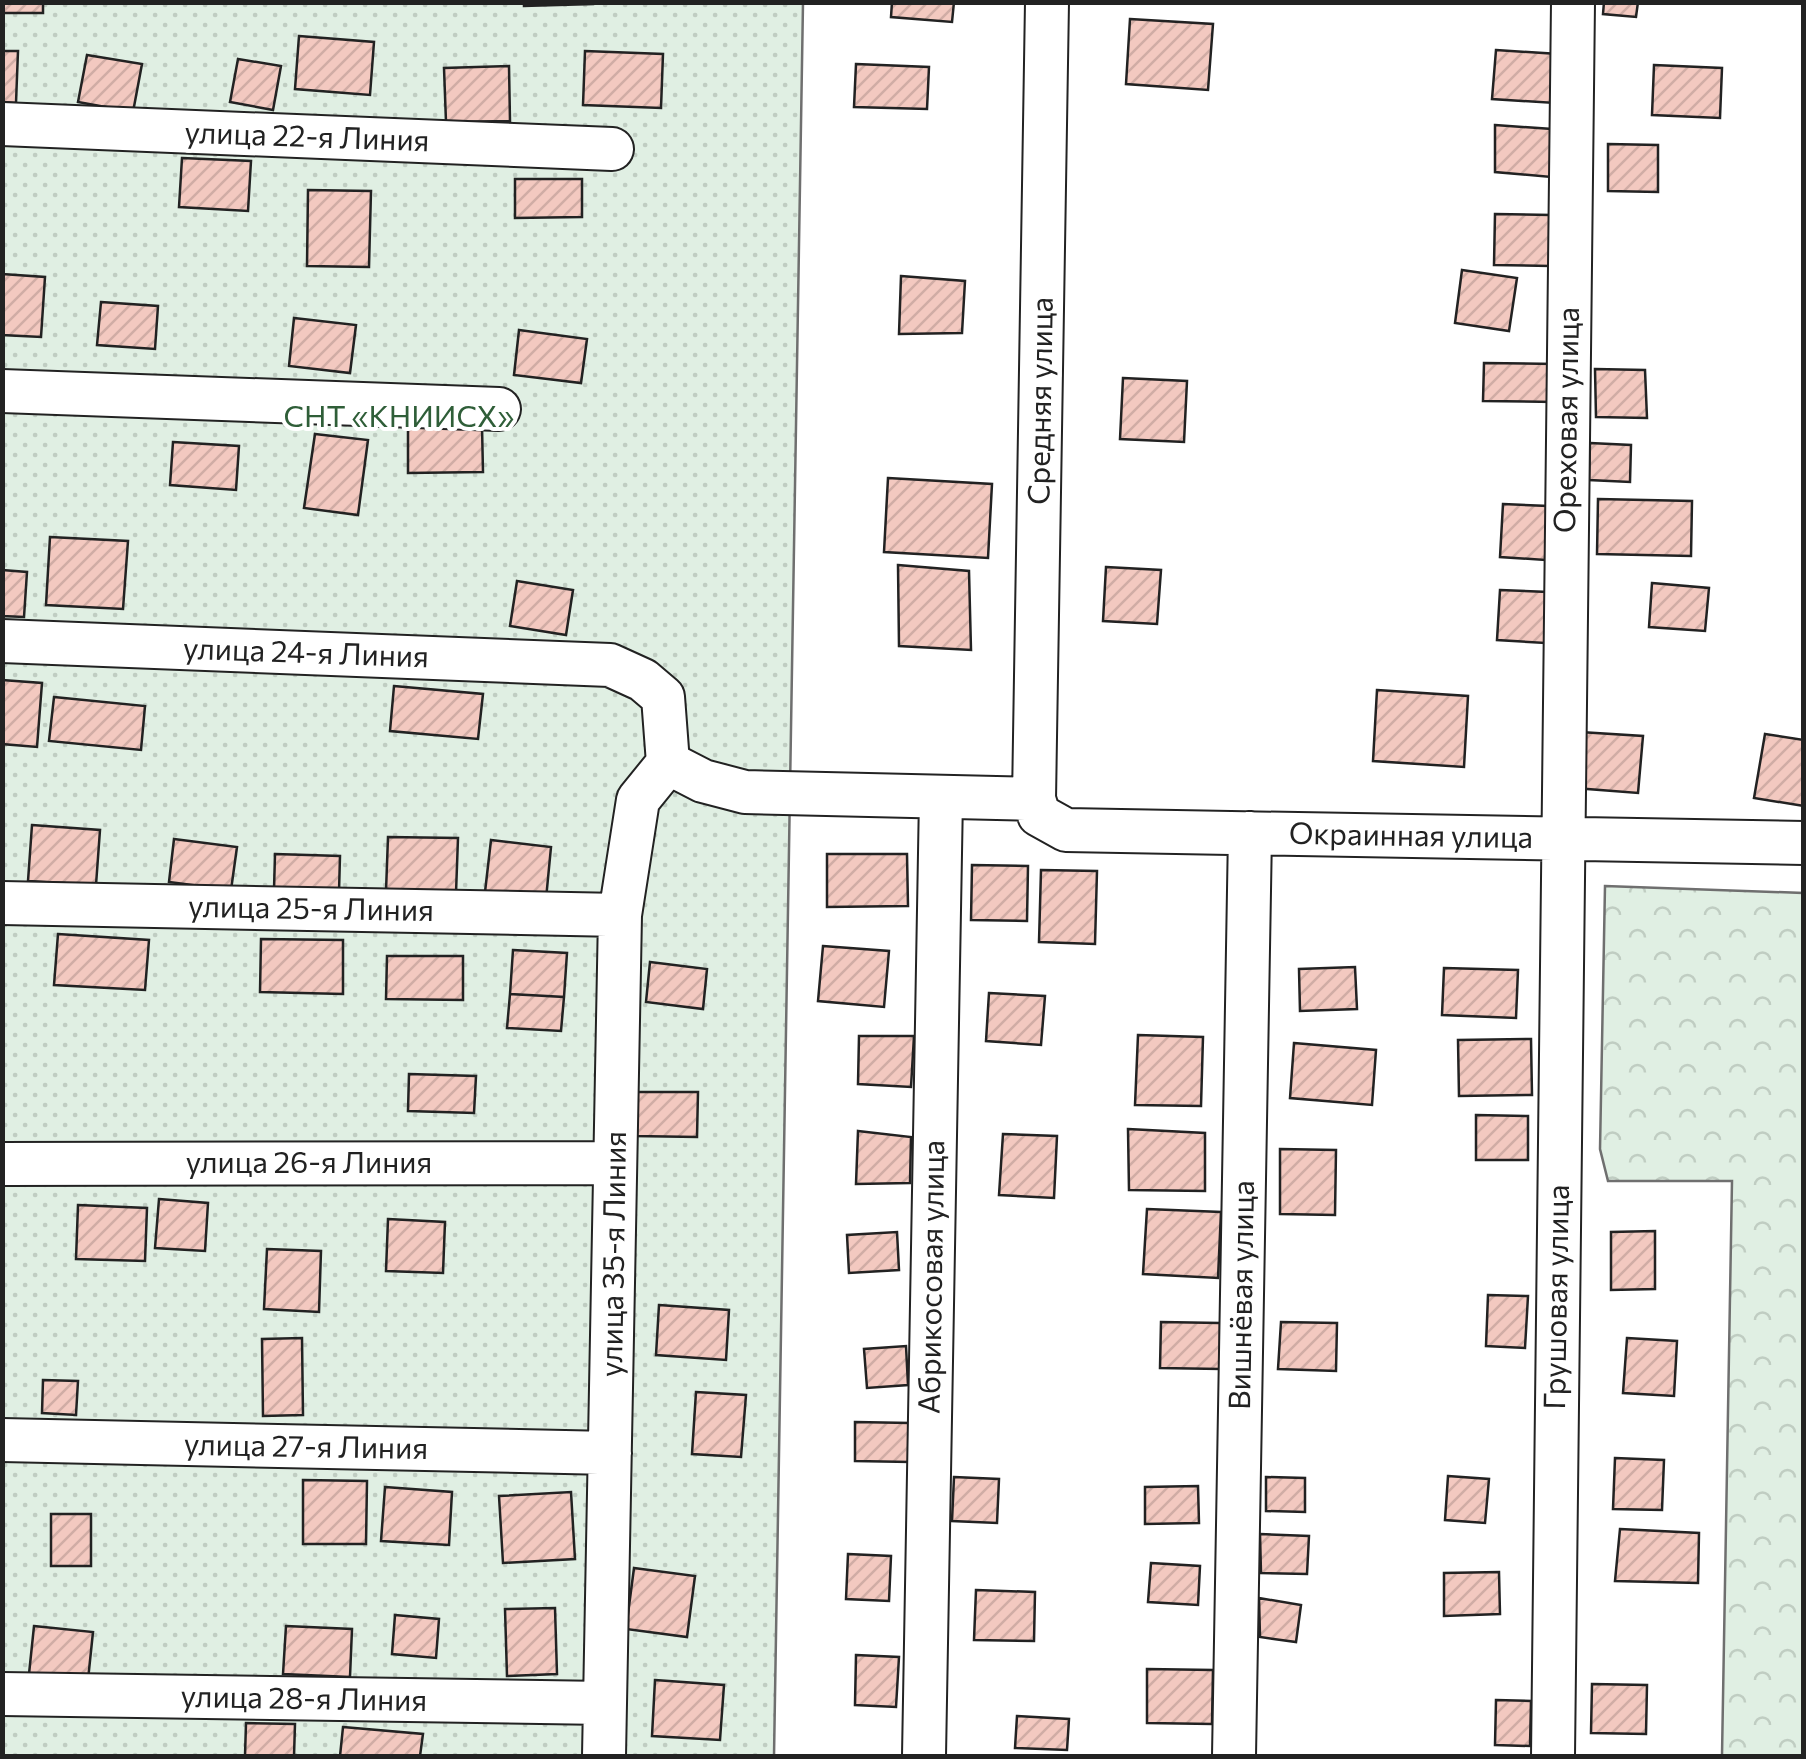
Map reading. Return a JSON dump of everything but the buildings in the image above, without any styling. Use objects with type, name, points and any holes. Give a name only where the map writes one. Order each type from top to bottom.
[{"type":"street","name":"Средняя улица","points":[[1034,799],[1047,2]]},
{"type":"street","name":"Ореховая улица","points":[[1561,838],[1573,2]]},
{"type":"street","name":"улица 22-я Линия","points":[[2,124],[612,149]]},
{"type":"street","points":[[2,390],[499,410]]},
{"type":"street","name":"улица 24-я Линия","points":[[2,641],[610,666],[643,680],[663,697],[668,764]]},
{"type":"street","points":[[668,764],[703,782],[745,792],[1034,799]]},
{"type":"street","name":"улица 35-я Линия","points":[[604,1756],[620,914],[638,800],[668,764]]},
{"type":"street","name":"Абрикосовая улица","points":[[924,1756],[941,797]]},
{"type":"street","name":"Окраинная улица","points":[[1034,799],[1039,816],[1066,830],[1804,843]]},
{"type":"street","name":"Вишнёвая улица","points":[[1234,1756],[1250,834]]},
{"type":"street","name":"Грушовая улица","points":[[1553,1756],[1561,838]]},
{"type":"street","name":"улица 25-я Линия","points":[[2,903],[620,914]]},
{"type":"street","name":"улица 26-я Линия","points":[[2,1164],[615,1163]]},
{"type":"street","name":"улица 27-я Линия","points":[[2,1440],[610,1453]]},
{"type":"street","name":"улица 28-я Линия","points":[[2,1694],[604,1703]]},
{"type":"green space","name":"СНТ «КНИИСХ»","points":[[3,3],[803,3],[774,1756],[3,1756]]},
{"type":"green space","points":[[1605,886],[1803,893],[1803,1756],[1722,1756],[1732,1181],[1608,1181],[1600,1149]]}]
